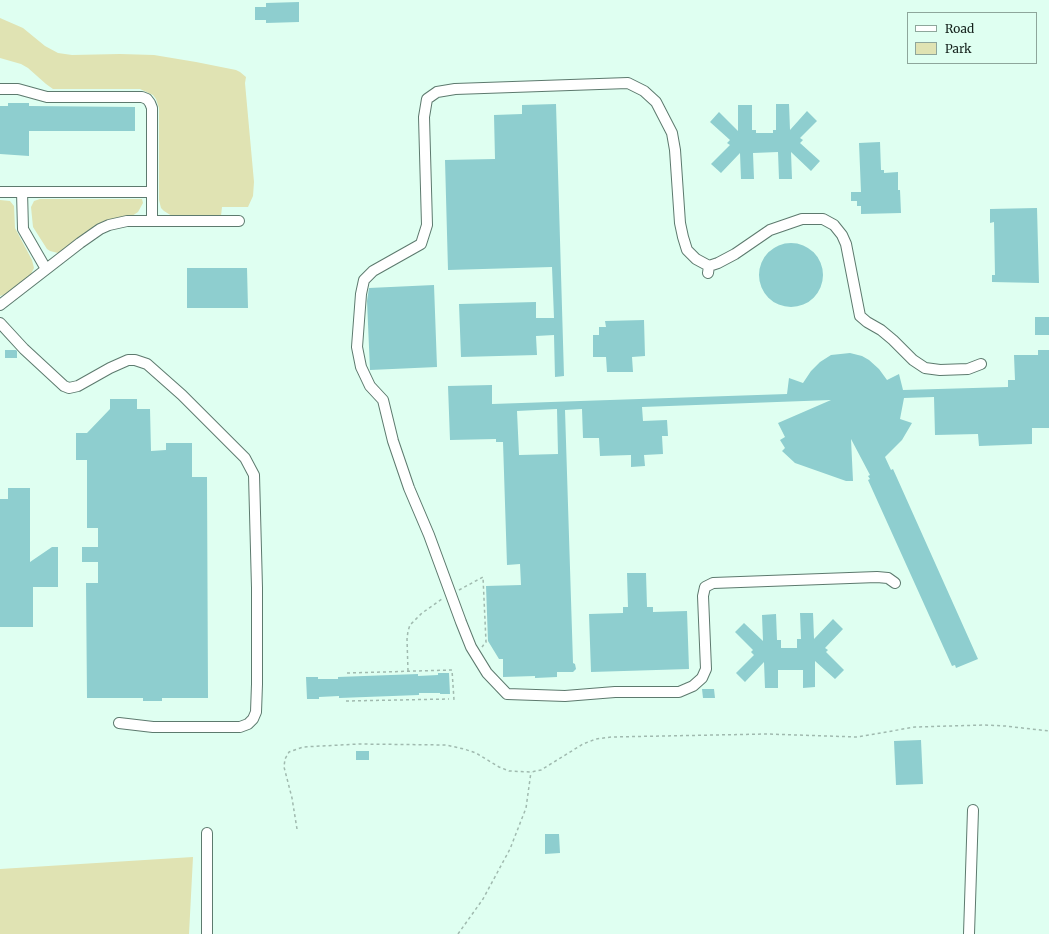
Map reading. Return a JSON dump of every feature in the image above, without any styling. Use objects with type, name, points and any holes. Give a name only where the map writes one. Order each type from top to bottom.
[{"type":"street","points":[[895,583],[888,578],[877,577],[713,583],[705,587],[703,596],[706,669],[702,678],[693,686],[679,692],[614,692],[565,696],[507,694],[487,673],[475,654],[461,622],[429,535],[409,488],[393,441],[383,400],[370,386],[367,380],[361,366],[357,347],[361,294],[364,280],[373,271],[421,244],[426,225],[424,117],[427,99],[437,92],[463,89],[628,83],[644,91],[656,102],[672,133],[675,150],[680,223],[683,237],[687,250],[708,270],[770,230],[802,219],[823,219],[834,225],[842,235],[846,244],[860,316],[885,334],[913,360],[925,368],[940,370],[968,369],[981,364]]},
{"type":"street","points":[[0,89],[18,89],[47,97],[142,97],[147,99],[152,108],[152,220]]},
{"type":"street","points":[[0,192],[152,192]]},
{"type":"street","points":[[22,192],[23,230],[46,269]]},
{"type":"street","points":[[0,305],[93,234],[109,225],[127,221],[152,220],[239,221]]},
{"type":"street","points":[[0,323],[24,349],[64,386],[69,388],[78,386],[110,368],[128,360],[135,360],[147,364],[158,372],[182,395],[245,458],[254,475],[257,588],[257,677],[256,712],[253,719],[248,724],[240,727],[153,727],[120,723]]},
{"type":"street","points":[[969,934],[973,810]]},
{"type":"street","points":[[207,833],[207,934]]},
{"type":"path","points":[[456,591],[483,577],[486,642],[481,648]]},
{"type":"path","points":[[408,671],[407,639],[410,625],[422,613],[445,597]]},
{"type":"path","points":[[347,673],[452,670],[454,700]]},
{"type":"path","points":[[346,701],[449,699]]},
{"type":"path","points":[[297,829],[292,798],[284,767],[285,759],[289,752],[303,747],[358,744],[446,745],[476,753],[499,767],[509,770],[532,772],[540,770],[583,744],[611,737],[767,734],[857,737],[916,727],[985,725],[1049,731]]},
{"type":"path","points":[[458,934],[483,899],[510,849],[526,808],[532,772]]},
{"type":"green space","points":[[0,18],[23,28],[45,46],[58,53],[72,55],[154,55],[196,62],[240,72],[246,77],[245,83],[254,182],[253,196],[248,207],[222,207],[221,216],[172,216],[164,211],[161,208],[159,200],[159,108],[153,95],[140,89],[53,89],[28,68],[21,64],[0,58]]},
{"type":"green space","points":[[40,199],[142,199],[143,203],[138,212],[132,216],[58,253],[47,249],[33,227],[31,207],[34,201]]},
{"type":"green space","points":[[0,200],[10,201],[14,206],[15,228],[32,260],[34,268],[30,276],[9,293],[0,296]]},
{"type":"green space","points":[[193,857],[189,934],[0,934],[0,869]]},
{"type":"building","points":[[299,2],[299,22],[266,23],[266,20],[255,20],[255,7],[266,7],[266,3]]},
{"type":"building","points":[[8,103],[29,103],[29,106],[135,107],[135,131],[29,131],[29,156],[0,154],[0,106],[8,106]]},
{"type":"building","points":[[556,104],[564,376],[555,377],[554,335],[536,336],[537,355],[461,357],[459,304],[536,302],[536,318],[554,318],[552,267],[448,270],[445,160],[495,159],[494,115],[522,114],[522,105]]},
{"type":"building","points":[[776,104],[789,104],[790,130],[807,111],[817,121],[800,138],[803,140],[800,143],[820,161],[811,171],[791,152],[792,179],[779,179],[778,152],[753,153],[754,179],[741,179],[740,153],[721,173],[711,164],[730,145],[727,143],[730,140],[710,122],[719,112],[738,131],[738,105],[752,105],[752,130],[756,130],[756,133],[773,133],[773,130],[776,130]]},
{"type":"building","points":[[880,142],[881,170],[884,170],[884,173],[898,172],[898,190],[900,190],[901,213],[861,214],[861,206],[857,206],[857,201],[851,201],[851,192],[861,192],[859,143]]},
{"type":"building","points":[[1037,208],[1039,283],[992,282],[992,275],[995,275],[994,222],[990,223],[990,209]]},
{"type":"building","points":[[791,243],[803,245],[814,252],[821,263],[823,275],[821,287],[814,298],[803,305],[791,307],[779,305],[768,298],[761,287],[759,275],[761,263],[768,252],[779,245]]},
{"type":"building","points":[[187,268],[247,268],[248,308],[187,308]]},
{"type":"building","points":[[434,285],[437,367],[370,370],[367,301],[369,288]]},
{"type":"building","points":[[1035,317],[1049,317],[1049,335],[1035,335]]},
{"type":"building","points":[[644,320],[645,356],[632,357],[633,372],[607,372],[606,357],[593,357],[593,335],[599,335],[599,327],[606,327],[605,321]]},
{"type":"building","points":[[5,350],[16,350],[17,358],[5,358]]},
{"type":"building","points":[[1038,350],[1049,350],[1049,428],[1032,428],[1032,444],[979,446],[978,434],[935,435],[934,397],[904,398],[900,419],[912,423],[902,440],[885,457],[891,470],[893,469],[978,659],[956,668],[955,665],[952,666],[868,480],[870,479],[868,476],[870,475],[851,439],[853,481],[846,481],[795,463],[782,451],[785,448],[780,440],[785,437],[778,423],[831,400],[642,407],[643,421],[667,420],[668,436],[662,436],[663,454],[644,455],[645,466],[631,467],[631,455],[600,456],[599,438],[583,438],[582,409],[565,410],[573,663],[575,664],[576,669],[573,672],[557,672],[557,677],[503,677],[503,659],[499,659],[488,641],[486,586],[521,585],[520,564],[507,565],[503,442],[496,442],[496,439],[450,440],[448,386],[492,385],[492,404],[787,394],[789,378],[803,383],[811,371],[820,362],[831,355],[850,353],[862,356],[869,360],[879,369],[887,380],[899,374],[903,390],[1008,387],[1008,380],[1015,380],[1014,355],[1038,355]],"holes":[[[557,409],[558,454],[519,455],[517,411]]]},
{"type":"building","points":[[110,399],[137,399],[137,409],[150,409],[151,451],[166,450],[166,443],[192,443],[192,477],[207,477],[208,698],[162,698],[162,701],[143,701],[143,698],[87,698],[86,583],[98,583],[98,562],[82,562],[82,547],[98,547],[98,528],[87,528],[87,460],[76,460],[76,433],[87,433],[110,409]]},
{"type":"building","points":[[8,488],[30,488],[30,562],[52,547],[58,547],[58,587],[33,587],[33,627],[0,627],[0,499],[8,499]]},
{"type":"building","points":[[627,573],[646,573],[647,607],[653,607],[653,612],[687,611],[689,669],[591,672],[589,614],[623,613],[623,607],[628,607]]},
{"type":"building","points":[[800,613],[813,613],[814,639],[833,619],[843,629],[825,648],[828,650],[826,652],[844,670],[835,679],[815,661],[815,687],[803,688],[803,670],[778,670],[778,688],[765,688],[764,662],[745,682],[736,673],[754,655],[751,652],[753,650],[735,632],[744,623],[763,641],[762,615],[776,614],[777,640],[781,640],[781,648],[797,648],[797,639],[801,639]]},
{"type":"building","points":[[438,673],[449,673],[450,694],[419,693],[419,695],[339,698],[339,696],[307,699],[306,677],[318,677],[318,679],[338,679],[338,677],[418,674],[418,676],[438,675]]},
{"type":"building","points":[[702,689],[714,689],[715,698],[703,698]]},
{"type":"building","points":[[921,740],[923,784],[896,785],[894,741]]},
{"type":"building","points":[[356,751],[369,751],[369,760],[356,760]]},
{"type":"building","points":[[545,834],[559,834],[560,853],[545,854]]}]
